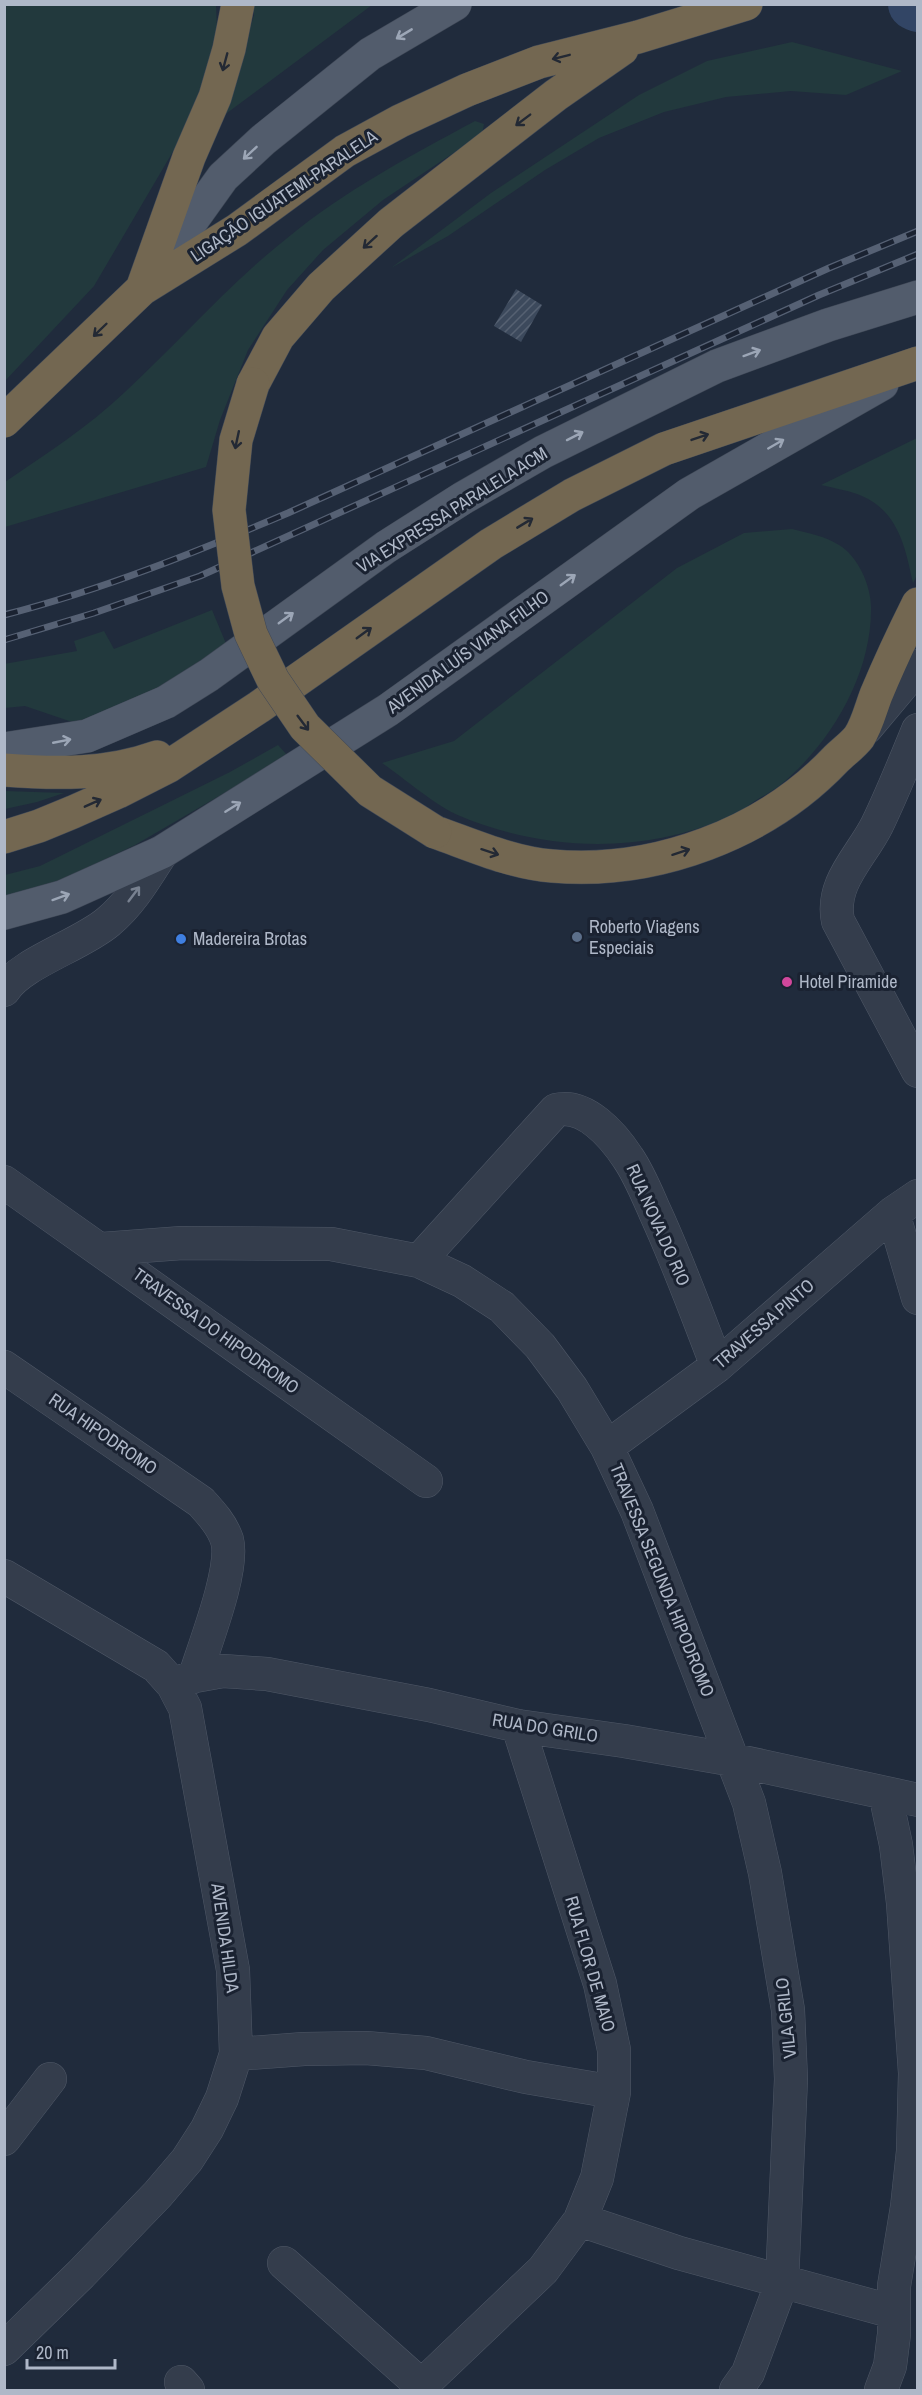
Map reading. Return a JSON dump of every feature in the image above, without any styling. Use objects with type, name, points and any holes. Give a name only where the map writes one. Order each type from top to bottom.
[{"type":"highway","points":[[142,289],[189,157],[215,97],[238,4]]},
{"type":"highway","name":"LIGAÇÃO IGUATEMI-PARALELA","points":[[6,419],[142,289],[237,230],[345,151],[400,121],[467,90],[539,62],[638,37],[746,4]]},
{"type":"highway","points":[[638,37],[556,95],[391,223],[321,287],[278,337],[253,384],[236,440],[229,510],[238,586],[251,634],[273,680],[305,728],[370,791],[435,832],[495,854],[551,866],[616,867],[677,854],[746,827],[796,796],[824,773],[852,744],[918,604]]},
{"type":"highway","points":[[4,837],[39,826],[118,792],[169,765],[259,707],[491,544],[572,495],[663,449],[918,363]]},
{"type":"highway","points":[[4,770],[74,774],[109,770],[142,762],[180,748],[259,707]]},
{"type":"main road","points":[[142,289],[223,177],[263,140],[370,54],[455,4]]},
{"type":"main road","name":"VIA EXPRESSA PARALELA ACM","points":[[4,749],[87,736],[166,702],[209,675],[386,547],[463,498],[543,452],[717,366],[828,325],[918,297]]},
{"type":"main road","name":"AVENIDA LUÍS VIANA FILHO","points":[[4,913],[62,897],[162,852],[388,710],[688,494],[918,363]]},
{"type":"main road","points":[[4,832],[39,826]]},
{"type":"street","points":[[852,744],[918,666]]},
{"type":"street","points":[[897,781],[918,691]]},
{"type":"street","points":[[918,730],[875,828],[845,875],[835,907],[838,921],[918,1071]]},
{"type":"street","points":[[852,744],[884,742],[891,747],[895,755],[897,781]]},
{"type":"street","points":[[4,990],[24,970],[60,952],[108,922],[129,901],[162,852]]},
{"type":"street","name":"RUA NOVA DO RIO","points":[[419,1261],[556,1110],[572,1108],[582,1112],[610,1135],[628,1158],[641,1181],[717,1366]]},
{"type":"street","name":"TRAVESSA DO HIPODROMO","points":[[4,1182],[102,1249],[426,1481]]},
{"type":"street","points":[[905,1205],[918,1298]]},
{"type":"street","name":"TRAVESSA PINTO","points":[[608,1448],[717,1366],[905,1205]]},
{"type":"street","name":"TRAVESSA SEGUNDA HIPODROMO","points":[[102,1249],[182,1243],[331,1244],[419,1261],[462,1281],[502,1307],[540,1346],[572,1389],[608,1448],[637,1511],[735,1760]]},
{"type":"street","name":"RUA HIPODROMO","points":[[4,1367],[201,1502],[218,1521],[228,1542],[224,1584],[184,1681]]},
{"type":"street","name":"AVENIDA HILDA","points":[[4,1576],[184,1681],[185,1708],[233,1970],[236,2054],[222,2098],[207,2129],[187,2160],[158,2194],[81,2274],[4,2349]]},
{"type":"street","name":"RUA DO GRILO","points":[[184,1681],[223,1671],[267,1674],[429,1705],[518,1726],[735,1760],[918,1800]]},
{"type":"street","name":"RUA FLOR DE MAIO","points":[[420,2388],[543,2270],[580,2220],[597,2178],[614,2092],[614,2050],[600,1984],[518,1726]]},
{"type":"street","name":"VILA GRILO","points":[[735,1760],[749,1803],[765,1873],[788,2010],[791,2079],[782,2282],[748,2373],[736,2391]]},
{"type":"street","points":[[881,2391],[894,2334],[894,2286],[907,2207],[913,2151],[915,2073],[897,1845],[885,1793]]},
{"type":"street","points":[[236,2054],[304,2049],[366,2048],[426,2053],[526,2077],[614,2092]]},
{"type":"street","points":[[4,2139],[50,2079]]},
{"type":"street","points":[[580,2220],[680,2253],[894,2312]]},
{"type":"street","points":[[284,2263],[420,2388]]},
{"type":"green space","points":[[5,5],[216,5],[217,29],[208,75],[185,131],[94,286],[5,381]]},
{"type":"green space","points":[[253,5],[372,5],[223,116],[254,15]]},
{"type":"green space","points":[[792,42],[902,71],[846,95],[791,91],[726,97],[664,112],[599,138],[545,170],[448,236],[391,268],[491,193],[639,95],[707,61]]},
{"type":"green space","points":[[475,121],[484,124],[482,134],[383,200],[323,250],[287,290],[248,350],[220,420],[206,467],[5,527],[5,482],[66,440],[111,405],[265,257],[308,222],[354,190]]},
{"type":"green space","points":[[917,438],[918,573],[913,583],[903,543],[891,519],[882,509],[857,494],[821,485]]},
{"type":"green space","points":[[792,529],[828,539],[839,545],[852,556],[862,572],[869,590],[871,607],[864,657],[845,706],[815,750],[779,786],[735,814],[697,829],[663,838],[595,844],[560,842],[526,837],[460,816],[431,799],[382,763],[454,741],[677,568],[744,533]]},
{"type":"green space","points":[[212,610],[227,646],[158,690],[75,723],[25,706],[5,708],[4,664],[77,651],[74,641],[104,631],[114,649]]},
{"type":"green space","points":[[278,745],[288,756],[135,845],[61,880],[5,898],[5,875],[40,866],[230,772]]},
{"type":"green space","points":[[5,791],[64,793],[5,809]]},
{"type":"building","points":[[516,289],[542,305],[521,342],[494,326]]},
{"type":"waterway","points":[[914,4],[918,6]]},
{"type":"railway","points":[[4,615],[113,582],[253,528],[829,268],[918,231]]},
{"type":"railway","points":[[4,640],[94,613],[200,576],[819,295],[918,254]]},
{"type":"place","name":"Roberto Viagens Especiais","points":[[577,937]]},
{"type":"place","name":"Madereira Brotas","points":[[181,939]]},
{"type":"place","name":"Hotel Piramide","points":[[787,982]]}]
